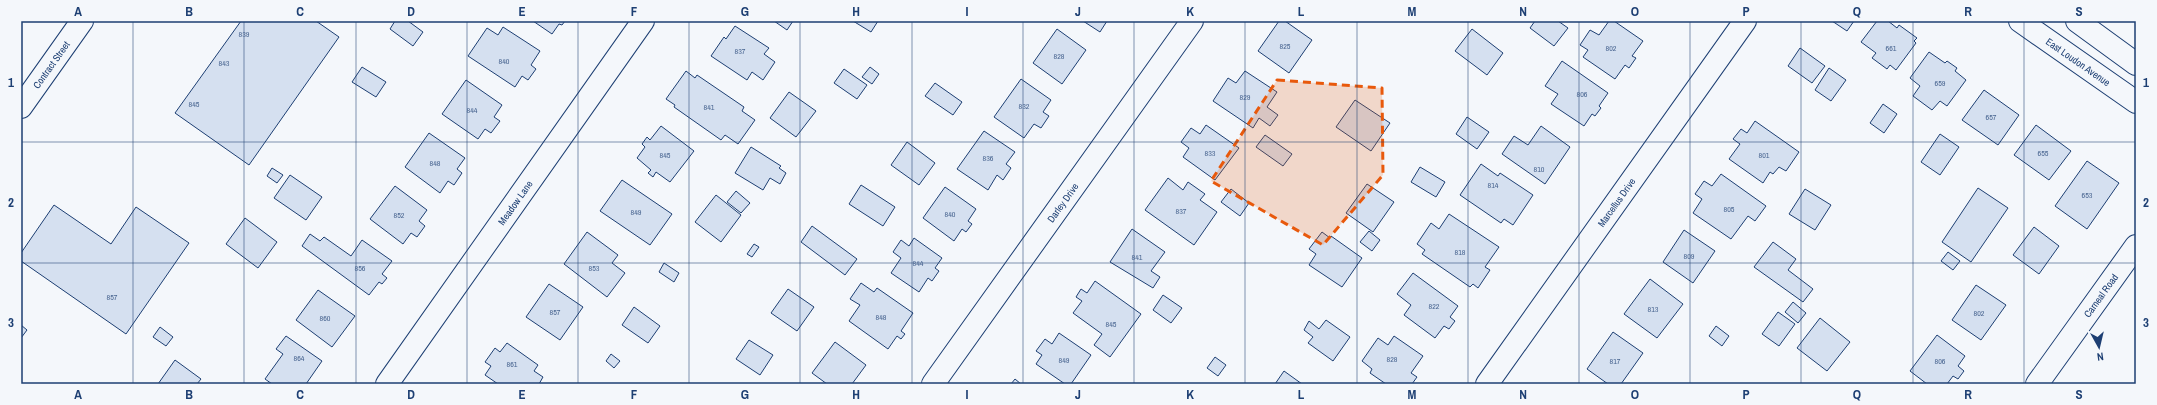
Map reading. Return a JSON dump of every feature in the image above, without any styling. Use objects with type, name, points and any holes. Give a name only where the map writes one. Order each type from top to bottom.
[{"type":"street","name":"Contract Street","points":[[21,108],[82,21]]},
{"type":"street","name":"Meadow Lane","points":[[387,384],[643,21]]},
{"type":"street","name":"Darley Drive","points":[[933,384],[1192,21]]},
{"type":"street","name":"Marcellus Drive","points":[[1487,384],[1746,21]]},
{"type":"street","name":"East Loudon Avenue","points":[[2020,21],[2136,102]]},
{"type":"street","points":[[2077,21],[2136,64]]},
{"type":"street","name":"Carneal Road","points":[[2038,384],[2136,246]]},
{"type":"highlighted area","points":[[1277,80],[1382,88],[1383,175],[1323,245],[1211,181]]},
{"type":"building","points":[[241,21],[316,21],[339,37],[249,165],[175,113]]},
{"type":"building","points":[[395,21],[408,21],[423,32],[413,46],[390,29]]},
{"type":"building","points":[[533,21],[565,21],[562,25],[559,24],[552,34]]},
{"type":"building","points":[[774,21],[793,21],[787,30]]},
{"type":"building","points":[[853,21],[878,21],[871,32]]},
{"type":"building","points":[[1083,21],[1107,21],[1100,32]]},
{"type":"building","points":[[1279,21],[1285,21],[1312,40],[1289,73],[1258,51]]},
{"type":"building","points":[[1535,21],[1558,21],[1568,28],[1554,46],[1530,28]]},
{"type":"building","points":[[1609,21],[1614,21],[1643,41],[1632,56],[1636,58],[1629,68],[1625,65],[1615,79],[1583,57],[1588,50],[1580,45],[1590,30],[1599,35]]},
{"type":"building","points":[[1832,21],[1854,21],[1847,31]]},
{"type":"building","points":[[1877,21],[1888,21],[1897,28],[1899,25],[1917,38],[1914,41],[1916,43],[1896,70],[1890,65],[1887,69],[1872,58],[1876,53],[1861,42]]},
{"type":"building","points":[[735,26],[769,48],[764,54],[775,62],[763,80],[752,72],[747,80],[711,56],[724,37],[726,39]]},
{"type":"building","points":[[503,27],[540,51],[531,65],[536,69],[528,80],[522,76],[515,87],[468,56],[487,28],[498,35]]},
{"type":"building","points":[[1057,29],[1086,50],[1062,84],[1033,63]]},
{"type":"building","points":[[1472,29],[1503,53],[1487,75],[1455,51]]},
{"type":"building","points":[[1800,48],[1825,66],[1812,83],[1788,66]]},
{"type":"building","points":[[1929,52],[1945,63],[1947,61],[1957,68],[1955,71],[1966,80],[1947,106],[1940,101],[1932,110],[1913,96],[1920,86],[1910,78]]},
{"type":"building","points":[[1562,61],[1608,93],[1599,106],[1601,108],[1595,116],[1592,114],[1584,126],[1551,104],[1558,94],[1545,86]]},
{"type":"building","points":[[362,67],[386,82],[376,97],[352,82]]},
{"type":"building","points":[[870,67],[879,74],[872,84],[862,77]]},
{"type":"building","points":[[1829,68],[1846,80],[1831,101],[1815,90]]},
{"type":"building","points":[[844,69],[867,85],[857,99],[834,83]]},
{"type":"building","points":[[686,71],[695,78],[697,75],[744,107],[742,111],[755,120],[738,144],[725,135],[721,140],[674,107],[675,105],[666,99]]},
{"type":"building","points":[[1245,71],[1277,92],[1267,107],[1278,115],[1270,126],[1259,118],[1253,128],[1213,101],[1228,78],[1236,83]]},
{"type":"building","points":[[1021,79],[1051,100],[1043,112],[1049,116],[1041,128],[1034,124],[1024,138],[994,117]]},
{"type":"building","points":[[466,80],[502,105],[494,117],[500,121],[491,133],[485,129],[478,139],[442,114]]},
{"type":"building","points":[[935,83],[962,102],[953,115],[925,96]]},
{"type":"building","points":[[1984,90],[2019,115],[1998,145],[1962,120]]},
{"type":"building","points":[[789,92],[816,111],[796,137],[770,118]]},
{"type":"building","points":[[1355,100],[1390,123],[1371,151],[1336,127]]},
{"type":"building","points":[[1883,104],[1897,114],[1884,133],[1870,123]]},
{"type":"building","points":[[1467,117],[1489,132],[1477,149],[1456,134]]},
{"type":"building","points":[[1755,121],[1799,152],[1786,171],[1779,167],[1773,174],[1770,172],[1763,183],[1729,159],[1740,144],[1733,139],[1741,129],[1747,133]]},
{"type":"building","points":[[1206,125],[1239,148],[1215,180],[1183,157],[1189,148],[1181,142],[1191,128],[1200,134]]},
{"type":"building","points":[[2036,125],[2071,151],[2049,180],[2014,155]]},
{"type":"building","points":[[661,126],[694,151],[670,182],[656,172],[653,177],[648,173],[651,170],[637,158],[645,147],[642,144],[647,137],[650,140]]},
{"type":"building","points":[[1541,126],[1570,147],[1545,184],[1502,154],[1514,136],[1528,145]]},
{"type":"building","points":[[984,131],[1015,152],[1006,164],[1011,168],[1003,180],[997,175],[988,190],[957,169]]},
{"type":"building","points":[[429,133],[465,158],[457,169],[462,173],[454,185],[448,181],[440,193],[405,167]]},
{"type":"building","points":[[1940,134],[1959,147],[1940,175],[1921,162]]},
{"type":"building","points":[[1265,135],[1292,154],[1283,166],[1256,147]]},
{"type":"building","points":[[907,142],[935,163],[919,185],[891,165]]},
{"type":"building","points":[[751,147],[781,166],[779,168],[786,173],[780,184],[770,178],[763,190],[735,173]]},
{"type":"building","points":[[2087,161],[2119,183],[2087,229],[2055,206]]},
{"type":"building","points":[[1481,164],[1498,176],[1500,173],[1533,195],[1513,225],[1504,219],[1501,223],[1460,195]]},
{"type":"building","points":[[1420,167],[1445,182],[1436,197],[1411,182]]},
{"type":"building","points":[[272,168],[283,175],[277,183],[267,176]]},
{"type":"building","points":[[1721,174],[1766,206],[1755,221],[1748,216],[1731,239],[1693,213],[1702,199],[1695,194],[1704,181],[1712,186]]},
{"type":"building","points":[[290,175],[322,197],[306,220],[274,198]]},
{"type":"building","points":[[1168,178],[1183,190],[1188,182],[1205,194],[1200,200],[1217,212],[1194,245],[1145,210]]},
{"type":"building","points":[[622,180],[672,214],[650,245],[600,211]]},
{"type":"building","points":[[1367,184],[1394,202],[1373,232],[1346,213]]},
{"type":"building","points":[[861,185],[895,207],[883,226],[849,204]]},
{"type":"building","points":[[395,186],[427,210],[419,221],[425,226],[417,237],[411,233],[403,244],[370,219]]},
{"type":"building","points":[[945,187],[976,209],[968,221],[972,224],[966,232],[962,229],[954,241],[923,218]]},
{"type":"building","points":[[1978,188],[2008,208],[1971,262],[1942,242]]},
{"type":"building","points":[[1231,189],[1249,203],[1240,216],[1221,202]]},
{"type":"building","points":[[1805,189],[1831,205],[1815,230],[1789,214]]},
{"type":"building","points":[[736,191],[750,203],[741,213],[727,202]]},
{"type":"building","points":[[716,195],[741,215],[721,242],[695,222]]},
{"type":"building","points":[[54,205],[111,244],[136,207],[189,243],[126,334],[21,261],[21,253]]},
{"type":"building","points":[[1449,214],[1499,247],[1485,267],[1490,270],[1478,288],[1473,284],[1470,287],[1422,254],[1425,250],[1417,244],[1431,223],[1439,229]]},
{"type":"building","points":[[245,218],[277,242],[258,268],[226,244]]},
{"type":"building","points":[[812,226],[857,259],[845,275],[801,242]]},
{"type":"building","points":[[2034,227],[2059,246],[2039,274],[2013,255]]},
{"type":"building","points":[[1132,229],[1165,252],[1151,271],[1160,277],[1153,288],[1110,262]]},
{"type":"building","points":[[1684,230],[1715,251],[1693,283],[1663,262]]},
{"type":"building","points":[[1369,231],[1380,240],[1372,251],[1360,242]]},
{"type":"building","points":[[587,232],[618,255],[612,263],[625,273],[607,297],[564,264]]},
{"type":"building","points":[[1322,232],[1330,238],[1331,236],[1362,258],[1342,287],[1309,265],[1316,254],[1309,249]]},
{"type":"building","points":[[310,234],[320,241],[324,237],[351,256],[362,240],[392,261],[382,274],[387,278],[382,284],[379,282],[369,295],[302,246]]},
{"type":"building","points":[[914,238],[942,258],[935,268],[939,271],[932,281],[928,278],[919,292],[891,273],[901,258],[893,252],[901,240],[909,246]]},
{"type":"building","points":[[1773,242],[1796,259],[1788,270],[1813,289],[1803,302],[1754,267]]},
{"type":"building","points":[[754,244],[759,247],[752,257],[747,254]]},
{"type":"building","points":[[1948,252],[1960,261],[1953,270],[1941,261]]},
{"type":"building","points":[[664,263],[679,273],[674,282],[659,272]]},
{"type":"building","points":[[1413,273],[1458,306],[1450,317],[1455,321],[1449,329],[1444,326],[1435,338],[1404,315],[1411,305],[1397,294]]},
{"type":"building","points":[[1650,279],[1683,304],[1657,338],[1624,314]]},
{"type":"building","points":[[1095,281],[1141,314],[1110,357],[1094,345],[1102,334],[1073,313],[1082,301],[1076,297],[1081,289],[1087,293]]},
{"type":"building","points":[[861,283],[874,292],[877,288],[913,313],[901,331],[905,334],[901,339],[897,336],[888,349],[849,321],[860,305],[850,299]]},
{"type":"building","points":[[549,284],[583,307],[560,340],[526,317]]},
{"type":"building","points":[[1976,285],[2006,305],[1981,340],[1952,320]]},
{"type":"building","points":[[788,289],[814,307],[797,331],[771,313]]},
{"type":"building","points":[[318,290],[355,316],[332,347],[296,320]]},
{"type":"building","points":[[1163,295],[1182,308],[1171,323],[1153,310]]},
{"type":"building","points":[[1793,302],[1806,313],[1798,323],[1785,312]]},
{"type":"building","points":[[634,307],[660,326],[648,343],[622,325]]},
{"type":"building","points":[[1778,312],[1795,324],[1779,346],[1762,334]]},
{"type":"building","points":[[1820,318],[1850,342],[1827,371],[1797,348]]},
{"type":"building","points":[[1326,320],[1350,337],[1333,361],[1308,343],[1313,337],[1304,330],[1309,321],[1319,329]]},
{"type":"building","points":[[21,325],[27,330],[21,338]]},
{"type":"building","points":[[1716,326],[1729,336],[1722,346],[1709,336]]},
{"type":"building","points":[[160,327],[173,337],[166,346],[153,337]]},
{"type":"building","points":[[1613,332],[1643,353],[1621,384],[1608,384],[1587,369]]},
{"type":"building","points":[[1059,333],[1091,355],[1071,384],[1065,384],[1036,364],[1042,355],[1036,351],[1045,339],[1052,344]]},
{"type":"building","points":[[1937,335],[1965,356],[1958,366],[1964,371],[1958,379],[1953,376],[1947,384],[1927,384],[1910,371]]},
{"type":"building","points":[[286,336],[322,361],[306,384],[272,384],[265,379],[283,354],[276,349]]},
{"type":"building","points":[[1394,336],[1423,356],[1411,373],[1417,377],[1412,384],[1386,384],[1370,373],[1372,369],[1362,361],[1378,338],[1388,345]]},
{"type":"building","points":[[749,340],[773,355],[760,375],[736,359]]},
{"type":"building","points":[[835,342],[866,365],[852,384],[827,384],[812,373]]},
{"type":"building","points":[[507,343],[538,365],[534,371],[543,377],[539,384],[498,384],[485,375],[491,366],[485,362],[495,348],[500,352]]},
{"type":"building","points":[[611,354],[620,361],[614,368],[606,361]]},
{"type":"building","points":[[1215,357],[1226,365],[1218,376],[1207,368]]},
{"type":"building","points":[[175,360],[201,379],[197,384],[158,384]]},
{"type":"building","points":[[1284,371],[1302,384],[1275,384]]},
{"type":"building","points":[[1015,379],[1021,384],[1011,384]]}]
